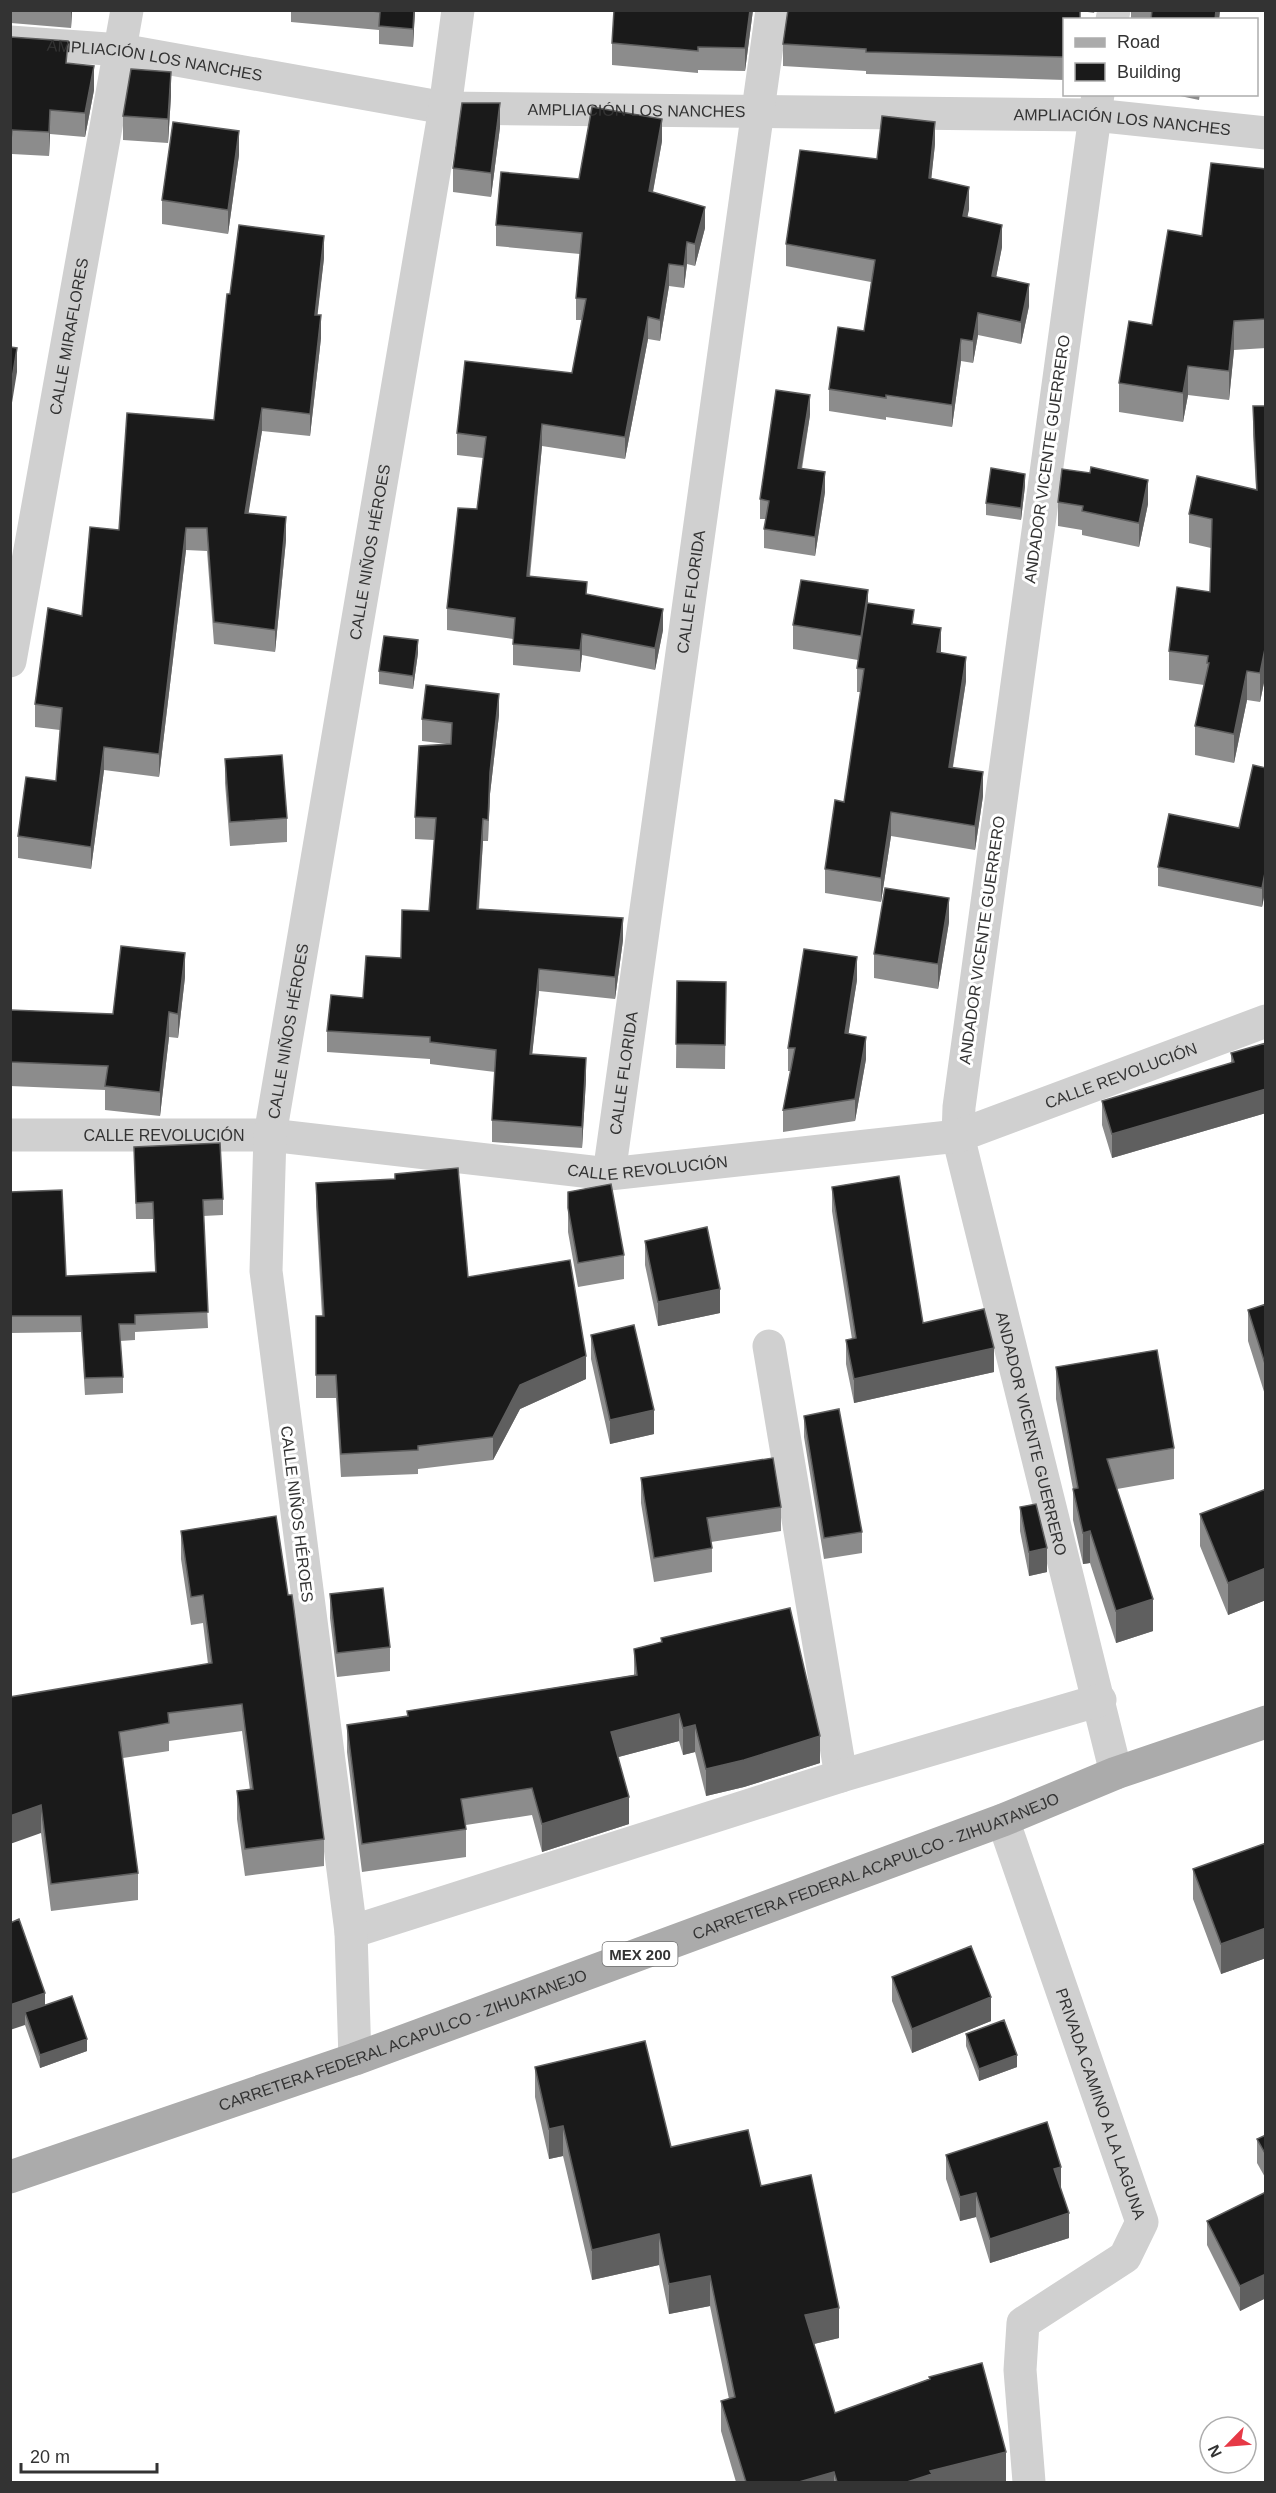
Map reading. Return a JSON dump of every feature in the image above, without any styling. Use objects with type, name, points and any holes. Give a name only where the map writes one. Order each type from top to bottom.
[{"type":"main road","name":"CARRETERA FEDERAL ACAPULCO - ZIHUATANEJO","points":[[10,2177],[355,2059],[1003,1820],[1116,1773],[1266,1722]]},
{"type":"street","name":"CALLE MIRAFLORES","points":[[10,661],[127,10]]},
{"type":"street","name":"CALLE NIÑOS HÉROES","points":[[355,2059],[351,1932],[266,1271],[270,1135],[445,108],[458,10]]},
{"type":"street","name":"CALLE FLORIDA","points":[[609,1174],[772,10]]},
{"type":"street","name":"AMPLIACIÓN LOS NANCHES","points":[[10,42],[120,50],[445,108],[757,111],[1096,105],[1266,133]]},
{"type":"street","name":"ANDADOR VICENTE GUERRERO","points":[[1096,105],[960,1096],[958,1136],[1100,1700],[1116,1773]]},
{"type":"street","name":"CALLE REVOLUCIÓN","points":[[10,1135],[270,1135],[609,1174],[958,1136],[1266,1021]]},
{"type":"street","points":[[769,1346],[841,1776]]},
{"type":"street","points":[[351,1932],[841,1776],[1100,1700]]},
{"type":"street","name":"PRIVADA CAMINO A LA LAGUNA","points":[[1003,1820],[1142,2222],[1125,2257],[1023,2323],[1020,2370],[1029,2482]]},
{"type":"building","points":[[364,10],[414,10],[413,29],[379,26],[380,12]]},
{"type":"building","points":[[614,10],[750,10],[745,48],[698,47],[698,51],[612,43]]},
{"type":"building","points":[[788,10],[1080,10],[1080,18],[1063,18],[1063,57],[866,52],[866,49],[783,44]]},
{"type":"building","points":[[1152,10],[1216,10],[1215,18],[1151,18]]},
{"type":"building","points":[[10,37],[68,41],[66,63],[94,66],[85,113],[50,110],[49,132],[12,130],[10,150]]},
{"type":"building","points":[[131,69],[171,72],[168,119],[123,116]]},
{"type":"building","points":[[462,103],[500,103],[491,173],[453,168]]},
{"type":"building","points":[[592,107],[662,119],[649,191],[705,207],[695,244],[687,242],[684,266],[669,264],[660,320],[648,317],[625,437],[542,424],[527,576],[587,582],[586,594],[663,609],[655,648],[582,634],[580,650],[513,644],[515,618],[447,608],[458,508],[477,509],[486,437],[457,433],[465,361],[572,373],[586,299],[576,298],[582,233],[496,225],[501,172],[579,179]]},
{"type":"building","points":[[882,116],[935,122],[929,178],[969,187],[963,216],[1002,225],[992,276],[1029,284],[1021,322],[978,313],[973,341],[961,339],[952,405],[829,389],[838,327],[864,331],[875,260],[786,244],[800,150],[877,159]]},
{"type":"building","points":[[173,122],[239,131],[228,210],[162,200]]},
{"type":"building","points":[[1211,163],[1266,169],[1266,319],[1234,321],[1229,371],[1188,366],[1183,393],[1119,383],[1129,321],[1152,325],[1168,230],[1202,236]]},
{"type":"building","points":[[239,225],[324,236],[315,315],[321,315],[310,414],[262,408],[245,513],[286,517],[275,630],[214,622],[207,528],[186,528],[159,754],[104,747],[91,847],[18,836],[26,777],[56,781],[62,708],[35,704],[48,608],[82,616],[90,527],[119,530],[127,413],[214,420],[227,294],[230,294]]},
{"type":"building","points":[[10,347],[17,348],[10,391]]},
{"type":"building","points":[[776,390],[810,395],[798,468],[825,472],[815,537],[764,529],[769,501],[760,499]]},
{"type":"building","points":[[1253,406],[1266,406],[1266,644],[1260,673],[1247,671],[1234,734],[1195,726],[1209,663],[1207,663],[1208,656],[1169,651],[1177,587],[1210,592],[1212,519],[1189,514],[1197,476],[1257,490]]},
{"type":"building","points":[[1091,467],[1148,480],[1139,523],[1082,511],[1083,506],[1058,502],[1062,469],[1090,473]]},
{"type":"building","points":[[991,468],[1025,474],[1021,508],[986,503]]},
{"type":"building","points":[[801,580],[868,590],[861,636],[793,625]]},
{"type":"building","points":[[867,603],[914,610],[912,624],[941,628],[937,652],[966,657],[949,767],[983,772],[975,826],[891,812],[881,878],[825,869],[835,800],[844,802],[864,669],[857,668]]},
{"type":"building","points":[[384,636],[418,640],[413,676],[379,671]]},
{"type":"building","points":[[426,685],[499,694],[490,772],[488,820],[483,819],[477,909],[623,918],[615,977],[539,969],[530,1054],[586,1058],[582,1127],[492,1120],[496,1050],[430,1042],[430,1037],[327,1031],[331,995],[363,998],[366,956],[401,958],[402,910],[429,911],[436,818],[415,817],[419,746],[451,744],[452,723],[422,719]]},
{"type":"building","points":[[282,755],[287,818],[230,822],[225,759]]},
{"type":"building","points":[[1253,765],[1266,768],[1266,868],[1262,888],[1158,867],[1169,814],[1239,828]]},
{"type":"building","points":[[885,888],[949,898],[938,964],[874,954]]},
{"type":"building","points":[[121,946],[185,953],[178,1014],[169,1012],[160,1092],[105,1086],[108,1066],[10,1062],[10,1010],[113,1014]]},
{"type":"building","points":[[804,949],[857,957],[845,1033],[866,1037],[855,1099],[783,1110],[795,1048],[788,1048]]},
{"type":"building","points":[[677,981],[726,982],[725,1045],[676,1044]]},
{"type":"building","points":[[1266,1043],[1266,1089],[1112,1134],[1102,1101],[1234,1062],[1231,1053]]},
{"type":"building","points":[[220,1143],[223,1199],[203,1200],[208,1312],[135,1315],[135,1324],[119,1324],[123,1377],[85,1378],[81,1316],[10,1316],[10,1192],[62,1190],[66,1276],[156,1272],[153,1202],[136,1203],[134,1147]]},
{"type":"building","points":[[458,1168],[468,1277],[570,1260],[586,1356],[520,1385],[493,1437],[418,1446],[418,1450],[341,1454],[336,1375],[316,1375],[316,1316],[324,1316],[316,1183],[395,1179],[395,1174]]},
{"type":"building","points":[[899,1176],[923,1323],[984,1309],[994,1348],[854,1379],[846,1340],[856,1338],[832,1187]]},
{"type":"building","points":[[611,1184],[624,1255],[578,1263],[568,1208],[568,1192]]},
{"type":"building","points":[[707,1227],[720,1289],[658,1302],[645,1241]]},
{"type":"building","points":[[1266,1304],[1266,1367],[1248,1310]]},
{"type":"building","points":[[634,1325],[654,1410],[610,1420],[591,1335]]},
{"type":"building","points":[[1157,1350],[1174,1448],[1107,1459],[1153,1599],[1116,1611],[1090,1531],[1083,1533],[1073,1489],[1078,1488],[1056,1367]]},
{"type":"building","points":[[839,1409],[862,1532],[824,1538],[804,1416]]},
{"type":"building","points":[[773,1458],[781,1507],[707,1518],[712,1548],[654,1558],[641,1478]]},
{"type":"building","points":[[1266,1489],[1266,1568],[1228,1583],[1200,1514]]},
{"type":"building","points":[[1036,1504],[1047,1548],[1029,1552],[1020,1507]]},
{"type":"building","points":[[276,1516],[288,1595],[292,1595],[324,1839],[245,1849],[237,1791],[253,1789],[242,1704],[168,1713],[169,1723],[119,1732],[138,1873],[51,1884],[41,1805],[10,1816],[10,1697],[212,1663],[203,1595],[191,1597],[181,1531]]},
{"type":"building","points":[[383,1588],[390,1647],[337,1653],[330,1594]]},
{"type":"building","points":[[790,1608],[820,1736],[744,1760],[706,1769],[695,1725],[683,1728],[679,1714],[611,1732],[629,1797],[542,1824],[532,1788],[461,1799],[466,1829],[362,1844],[347,1725],[408,1716],[407,1711],[637,1675],[634,1649],[662,1642],[661,1638]]},
{"type":"building","points":[[1266,1843],[1266,1928],[1221,1944],[1193,1869]]},
{"type":"building","points":[[19,1919],[45,1993],[10,2005],[10,1923]]},
{"type":"building","points":[[971,1946],[991,1997],[912,2029],[892,1977]]},
{"type":"building","points":[[72,1996],[87,2039],[40,2055],[25,2012]]},
{"type":"building","points":[[1004,2020],[1017,2055],[979,2069],[966,2034]]},
{"type":"building","points":[[645,2041],[671,2147],[748,2130],[761,2186],[811,2175],[839,2308],[805,2315],[835,2413],[930,2379],[929,2377],[982,2363],[1006,2452],[930,2471],[932,2474],[907,2482],[837,2482],[834,2472],[799,2482],[746,2482],[721,2401],[735,2397],[710,2276],[669,2284],[659,2234],[592,2250],[563,2126],[549,2129],[535,2067]]},
{"type":"building","points":[[1047,2122],[1061,2167],[1054,2169],[1069,2213],[990,2239],[976,2193],[960,2197],[946,2155]]},
{"type":"building","points":[[1266,2135],[1266,2155],[1257,2139]]},
{"type":"building","points":[[1266,2192],[1266,2274],[1240,2286],[1207,2221]]}]
